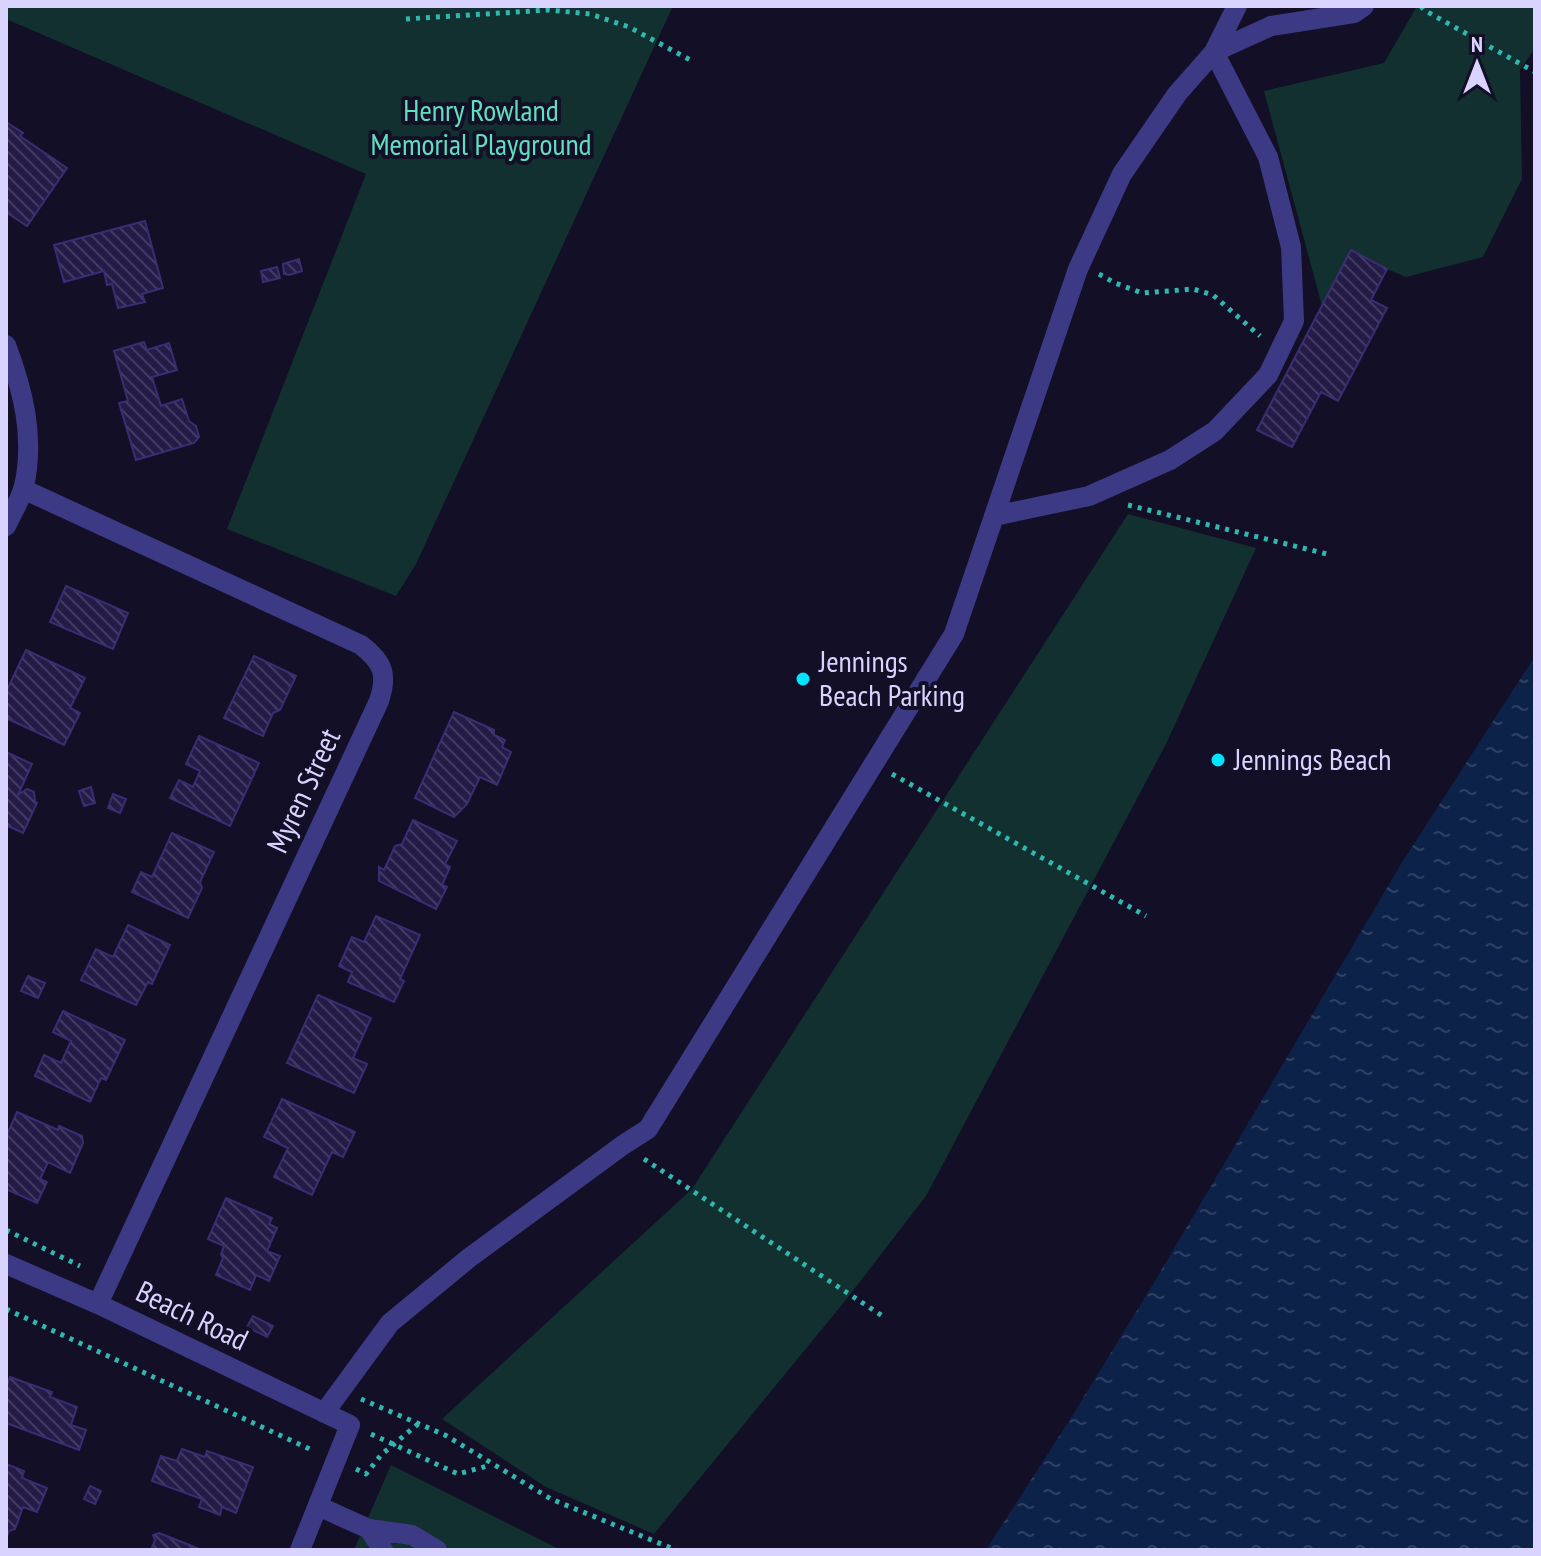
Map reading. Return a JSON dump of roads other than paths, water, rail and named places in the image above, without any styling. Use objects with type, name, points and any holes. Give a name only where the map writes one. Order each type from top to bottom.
[{"type":"street","points":[[324,1413],[390,1323],[469,1258],[648,1129],[954,634],[1080,264],[1122,174],[1177,94],[1214,52],[1237,6]]},
{"type":"street","points":[[1214,52],[1271,26],[1354,13],[1364,6]]},
{"type":"street","points":[[994,516],[1089,496],[1170,460],[1215,431],[1268,375],[1281,349],[1294,321],[1291,247],[1268,157],[1214,52]]},
{"type":"street","points":[[6,345],[20,382],[27,416],[28,455],[23,489],[6,526]]},
{"type":"street","name":"Myren Street","points":[[23,489],[361,645],[382,666],[384,677],[379,701],[98,1304]]},
{"type":"street","name":"Beach Road","points":[[6,1264],[98,1304],[350,1425],[318,1506]]},
{"type":"street","points":[[300,1550],[318,1506],[369,1529],[412,1535],[437,1550]]},
{"type":"street","points":[[369,1529],[383,1550]]},
{"type":"water","points":[[1535,656],[1535,1550],[986,1550],[1152,1286],[1401,864]]},
{"type":"place","name":"Jennings Beach Parking","points":[[803,679]]},
{"type":"place","name":"Jennings Beach","points":[[1218,760]]},
{"type":"park label","name":"Henry Rowland Memorial Playground","points":[[481,128]]}]
